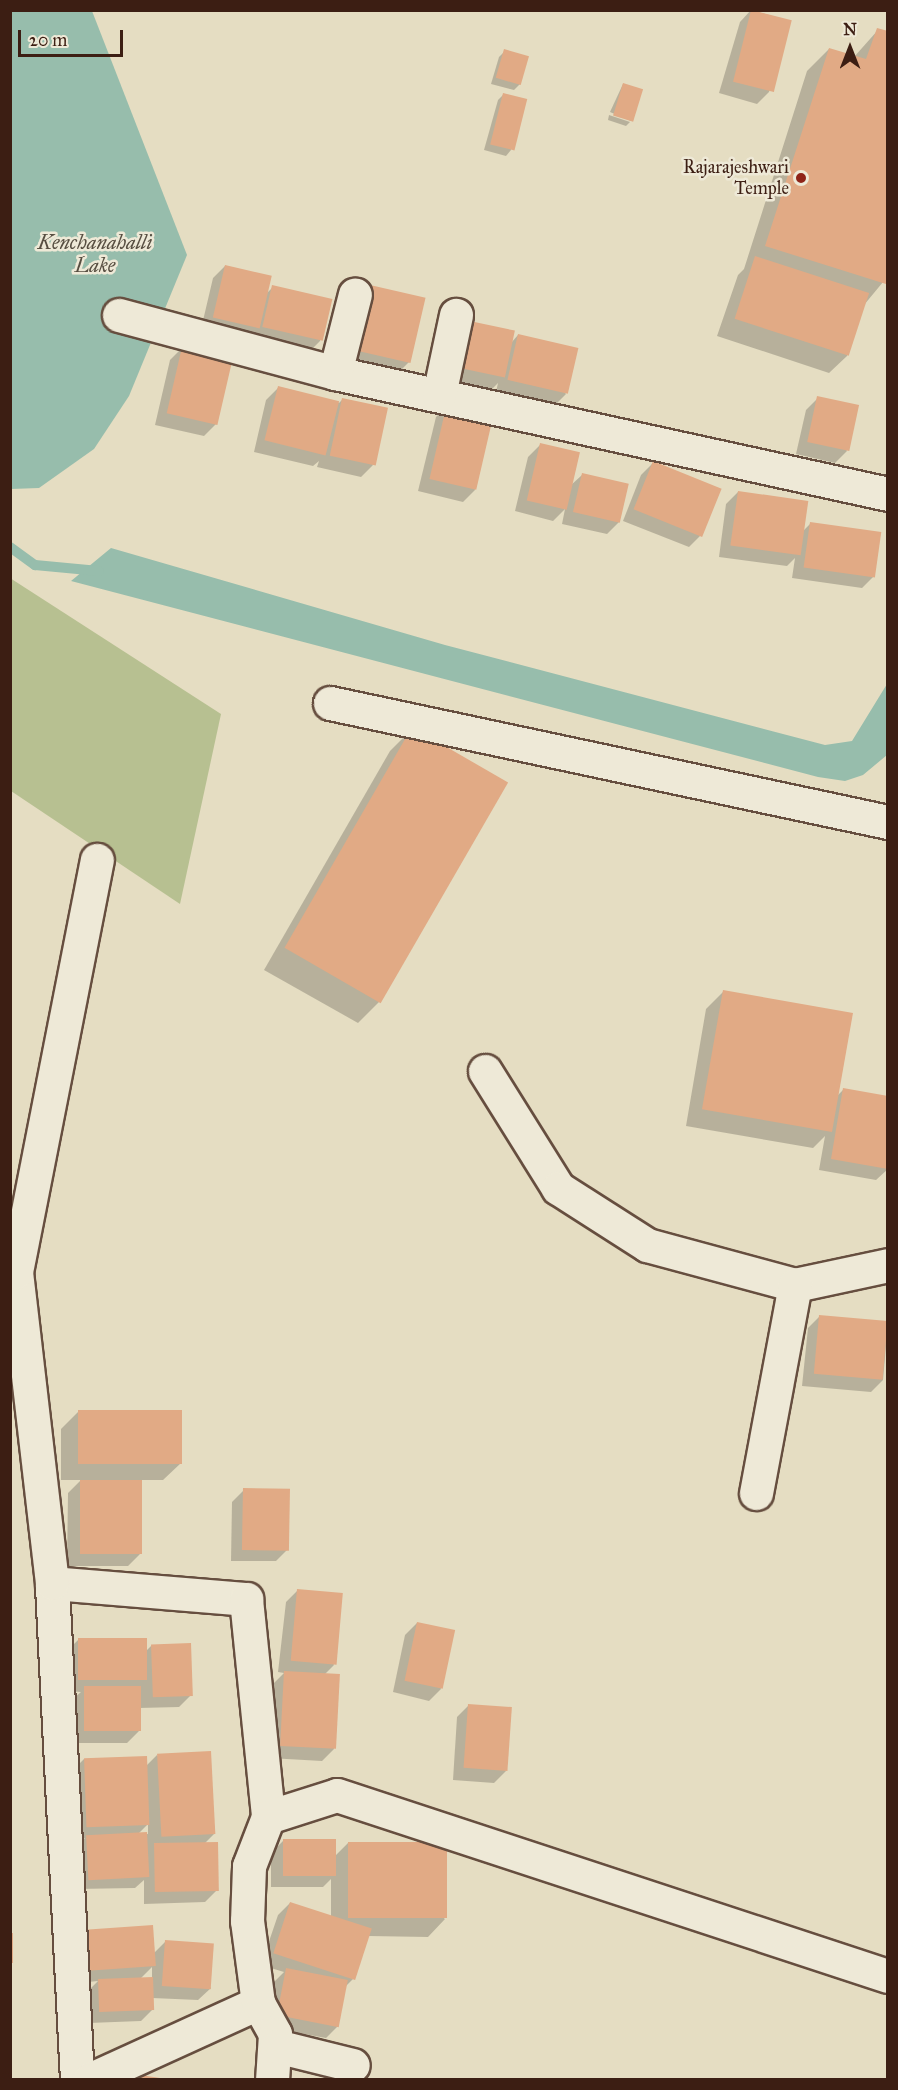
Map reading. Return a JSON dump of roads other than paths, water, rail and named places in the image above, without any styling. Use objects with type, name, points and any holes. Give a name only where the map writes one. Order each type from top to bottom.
[{"type":"street","points":[[335,373],[355,294]]},
{"type":"street","points":[[119,315],[335,373],[888,494]]},
{"type":"street","points":[[438,396],[456,315]]},
{"type":"street","points":[[330,703],[888,822]]},
{"type":"street","points":[[77,2079],[52,1583],[16,1272],[21,1189],[97,860]]},
{"type":"street","points":[[485,1071],[558,1188],[647,1245],[795,1285],[888,1264]]},
{"type":"street","points":[[756,1493],[795,1285]]},
{"type":"street","points":[[52,1583],[246,1599],[268,1817],[249,1866],[247,1921],[258,2003],[275,2034],[272,2079]]},
{"type":"street","points":[[268,1817],[337,1795],[888,1976]]},
{"type":"street","points":[[89,2079],[258,2003]]},
{"type":"street","points":[[276,2046],[353,2064]]},
{"type":"water","name":"Kenchanahalli Lake","points":[[10,11],[92,11],[187,255],[129,396],[94,449],[39,488],[11,489]]},
{"type":"water","points":[[111,548],[445,645],[825,745],[852,741],[887,684],[887,755],[863,775],[845,781],[818,777],[71,581]]},
{"type":"waterway","points":[[10,547],[35,565],[99,571]]},
{"type":"place","name":"Rajarajeshwari Temple","points":[[801,178]]}]
